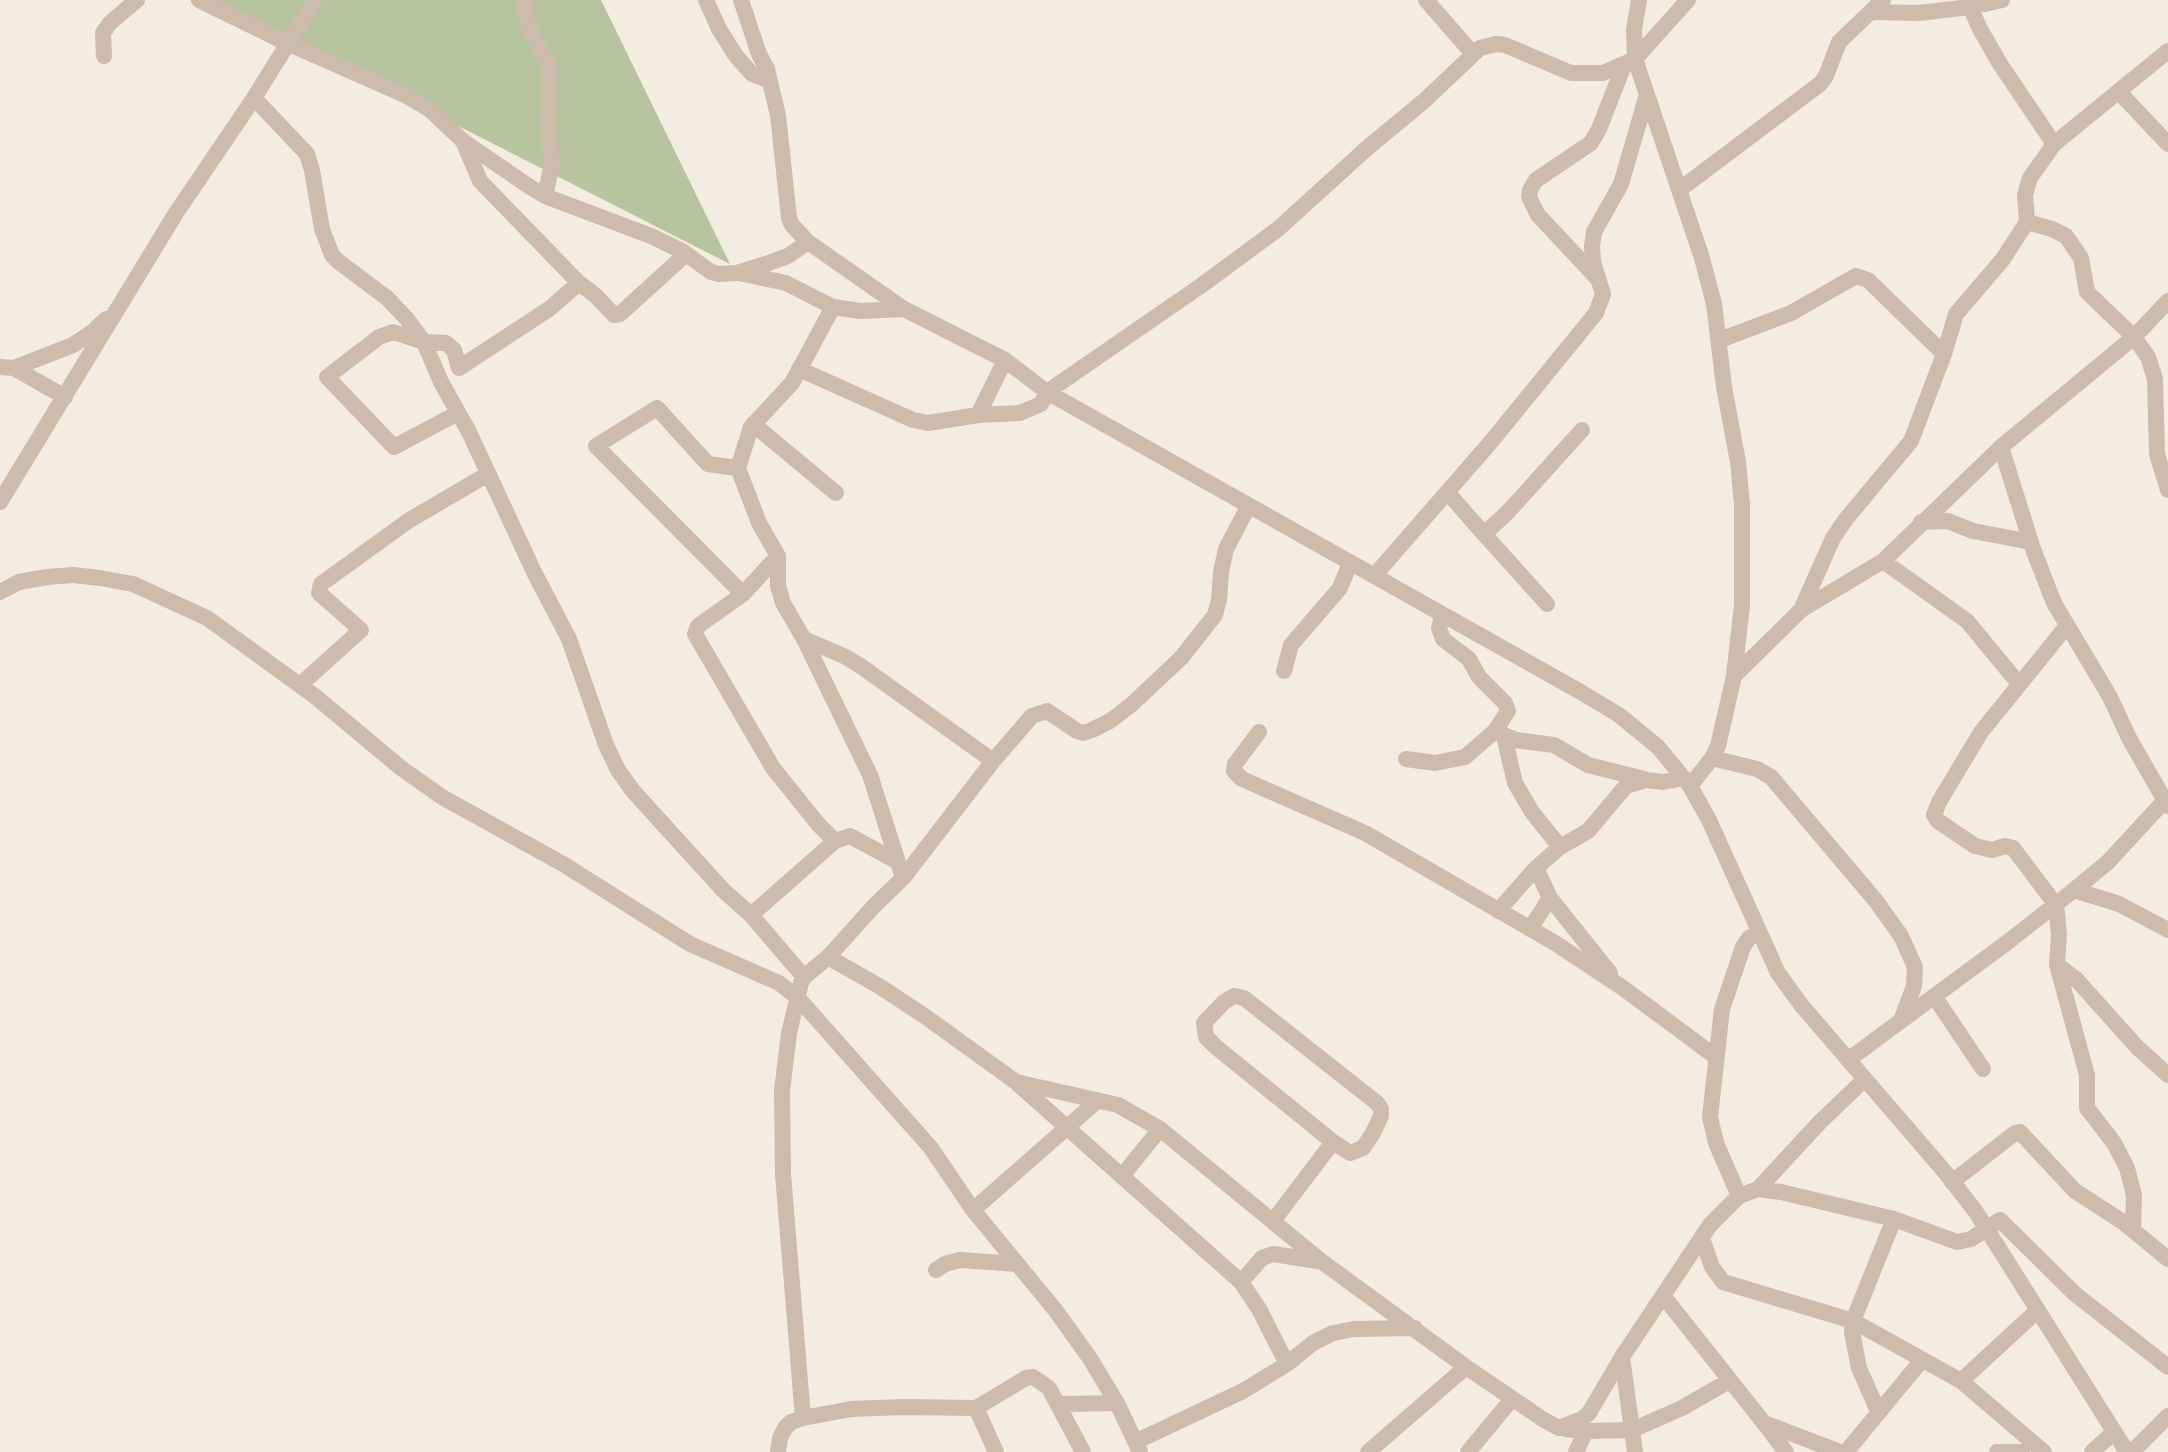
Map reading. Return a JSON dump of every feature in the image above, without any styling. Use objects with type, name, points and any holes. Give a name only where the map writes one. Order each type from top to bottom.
[{"type":"street","points":[[104,56],[103,33],[110,23],[137,0]]},
{"type":"street","points":[[199,0],[424,106],[442,119],[463,141],[545,195],[625,224],[686,254],[711,272],[737,273],[788,257],[808,242]]},
{"type":"street","points":[[0,502],[176,213],[254,98],[315,0]]},
{"type":"street","points":[[524,0],[528,26],[549,66],[548,131],[552,164],[545,195]]},
{"type":"street","points":[[706,0],[719,29],[736,56],[752,74],[768,80]]},
{"type":"street","points":[[741,0],[759,54],[767,69],[778,115],[789,218],[808,242],[904,309],[1005,360],[1047,392],[1619,715],[1658,747],[1687,782],[1718,838],[1758,933],[1788,989],[1987,1227],[2127,1452]]},
{"type":"street","points":[[1426,0],[1473,54]]},
{"type":"street","points":[[1599,280],[1538,215],[1529,197],[1530,190],[1536,180],[1591,143],[1630,62],[1639,0]]},
{"type":"street","points":[[799,369],[918,422],[932,423],[978,415],[1012,415],[1028,411],[1041,404],[1047,392],[1278,229],[1485,46],[1501,44],[1578,74],[1604,73],[1630,62],[1688,0]]},
{"type":"street","points":[[1679,190],[1821,84],[1839,42],[1883,0]]},
{"type":"street","points":[[1871,12],[1919,13],[1970,2],[1985,4],[2002,0]]},
{"type":"street","points":[[1970,2],[2000,64],[2054,144]]},
{"type":"street","points":[[1801,610],[1833,538],[1911,441],[1956,314],[2003,259],[2027,222],[2024,201],[2030,178],[2054,144],[2168,51]]},
{"type":"street","points":[[1499,734],[1554,746],[1595,768],[1646,780],[1687,782],[1712,758],[1723,731],[1734,676],[1742,605],[1742,505],[1714,304],[1702,257],[1679,190],[1630,62]]},
{"type":"street","points":[[2119,92],[2168,144]]},
{"type":"street","points":[[254,98],[307,154],[322,229],[332,255],[387,298],[424,342],[550,607],[569,639],[606,745],[618,770],[633,791],[723,890],[751,915],[804,977]]},
{"type":"street","points":[[1374,576],[1596,313],[1603,294],[1593,262],[1594,232],[1621,184],[1646,98]]},
{"type":"street","points":[[463,141],[473,170],[480,181],[579,283],[614,315],[620,314],[686,254]]},
{"type":"street","points":[[2027,222],[2066,236],[2081,258],[2087,292],[2134,337],[2148,357],[2154,372],[2163,432],[2158,462],[2168,489]]},
{"type":"street","points":[[737,273],[786,283],[833,307],[860,311],[904,309]]},
{"type":"street","points":[[1720,340],[1791,313],[1856,276],[1868,280],[1944,354]]},
{"type":"street","points":[[441,382],[549,309],[579,283]]},
{"type":"street","points":[[1734,676],[1801,610],[1883,561],[2001,447],[2134,337],[2168,301]]},
{"type":"street","points":[[7,368],[72,345],[92,333],[121,303]]},
{"type":"street","points":[[833,307],[792,383],[753,424],[737,468],[759,523],[778,556],[780,594],[787,611],[804,639],[870,775],[903,878]]},
{"type":"street","points":[[458,413],[394,447],[327,377],[386,334],[393,332],[424,342],[446,342],[454,351],[459,368]]},
{"type":"street","points":[[978,415],[1005,360]]},
{"type":"street","points":[[7,368],[65,397]]},
{"type":"street","points":[[737,468],[708,464],[657,408],[596,446],[743,594]]},
{"type":"street","points":[[753,424],[836,493]]},
{"type":"street","points":[[1485,534],[1582,430]]},
{"type":"street","points":[[1848,1060],[2056,905],[2108,862],[2167,801],[2050,594],[2001,447]]},
{"type":"street","points":[[300,685],[361,630],[319,593],[321,584],[419,514],[488,474]]},
{"type":"street","points":[[1447,492],[1547,604]]},
{"type":"street","points":[[803,1418],[783,1174],[782,1091],[789,1033],[804,977],[828,957],[903,878],[993,761],[1032,716],[1041,712],[1053,714],[1083,733],[1110,721],[1131,705],[1181,658],[1215,615],[1226,549],[1248,507]]},
{"type":"street","points":[[1921,522],[1948,522],[1981,533],[2031,542]]},
{"type":"street","points":[[778,556],[743,594],[698,626],[695,635],[773,768],[835,841]]},
{"type":"street","points":[[1883,561],[1967,621],[2019,684]]},
{"type":"street","points":[[1284,671],[1292,645],[1340,588],[1350,563]]},
{"type":"street","points":[[0,592],[19,582],[73,575],[133,584],[208,618],[300,685],[401,768],[442,797],[564,864],[690,944],[741,968],[766,976],[797,998],[931,1148],[974,1210],[1069,1329],[1117,1403],[1138,1447],[1243,1391],[1287,1364],[1313,1343],[1333,1333],[1354,1329],[1415,1328]]},
{"type":"street","points":[[1406,759],[1435,763],[1454,761],[1471,754],[1499,734],[1506,717],[1508,706],[1485,684],[1469,659],[1443,639],[1439,628],[1442,615]]},
{"type":"street","points":[[2066,626],[1972,745],[1934,815],[1938,821],[1975,846],[1993,850],[2005,846],[2013,848],[2056,905],[2059,934],[2057,965],[2086,1070],[2087,1108],[2118,1150],[2130,1176],[2134,1195],[2133,1230]]},
{"type":"street","points":[[804,639],[862,667],[993,761]]},
{"type":"street","points":[[1259,732],[1235,764],[1234,771],[1242,779],[1365,833],[1555,943],[1623,988],[1716,1057]]},
{"type":"street","points":[[1499,734],[1515,783],[1532,812],[1560,848]]},
{"type":"street","points":[[1712,758],[1757,769],[1771,777],[1876,901],[1901,936],[1915,967],[1914,986],[1902,1018]]},
{"type":"street","points":[[1497,911],[1536,868],[1560,848],[1588,831],[1626,786],[1646,780]]},
{"type":"street","points":[[751,915],[835,841],[850,836],[898,862]]},
{"type":"street","points":[[1536,868],[1550,898],[1623,988]]},
{"type":"street","points":[[2074,890],[2119,904],[2168,930]]},
{"type":"street","points":[[1530,929],[1550,898]]},
{"type":"street","points":[[1739,1196],[1710,1117],[1722,1009],[1745,942],[1758,933]]},
{"type":"street","points":[[828,957],[926,1017],[1016,1082],[1065,1128],[1122,1175],[1241,1282],[1259,1309],[1287,1364]]},
{"type":"street","points":[[2057,965],[2076,979],[2137,1047],[2168,1075]]},
{"type":"street","points":[[1234,996],[1244,998],[1377,1103],[1381,1115],[1363,1148],[1350,1153],[1333,1142],[1206,1037],[1204,1023],[1224,1002],[1234,996]]},
{"type":"street","points":[[1934,996],[1983,1069]]},
{"type":"street","points":[[1559,1428],[1576,1423],[1589,1413],[1622,1357],[1718,1215],[1739,1196],[1758,1189],[1865,1079]]},
{"type":"street","points":[[1016,1082],[1126,1108],[1160,1129],[1321,1261],[1466,1367],[1559,1428],[1586,1431],[1632,1430],[1682,1408],[1729,1381]]},
{"type":"street","points":[[974,1210],[1097,1101]]},
{"type":"street","points":[[1122,1175],[1160,1129]]},
{"type":"street","points":[[1952,1182],[2015,1133],[2020,1132],[2076,1191],[2133,1230],[2168,1259]]},
{"type":"street","points":[[1273,1221],[1333,1142]]},
{"type":"street","points":[[1758,1189],[1894,1219],[1957,1241],[1971,1239],[1997,1220],[2002,1221],[2075,1294],[2168,1367]]},
{"type":"street","points":[[1878,1411],[1859,1368],[1852,1332],[1853,1321],[1894,1219]]},
{"type":"street","points":[[1702,1238],[1712,1268],[1724,1282],[1853,1321],[1961,1381],[2044,1452]]},
{"type":"street","points":[[1241,1282],[1262,1258],[1273,1254],[1321,1261]]},
{"type":"street","points":[[936,1270],[960,1260],[1017,1264]]},
{"type":"street","points":[[1664,1297],[1786,1452]]},
{"type":"street","points":[[1961,1381],[2038,1310]]},
{"type":"street","points":[[1622,1357],[1635,1452]]},
{"type":"street","points":[[1846,1452],[1922,1360]]},
{"type":"street","points":[[1368,1452],[1466,1367]]},
{"type":"street","points":[[778,1452],[780,1438],[785,1429],[791,1422],[803,1418],[851,1409],[976,1408],[1026,1378],[1033,1377],[1049,1388],[1060,1404],[1083,1452]]},
{"type":"street","points":[[1468,1452],[1512,1399]]},
{"type":"street","points":[[1060,1404],[1117,1403]]},
{"type":"street","points":[[976,1408],[996,1452]]},
{"type":"street","points":[[2132,1452],[2168,1416]]},
{"type":"street","points":[[1764,1423],[1840,1452]]},
{"type":"street","points":[[1576,1452],[1586,1431]]},
{"type":"street","points":[[2092,1452],[2115,1432]]},
{"type":"street","points":[[1997,1452],[2022,1452]]},
{"type":"green space","points":[[210,0],[601,0],[730,264]]}]
